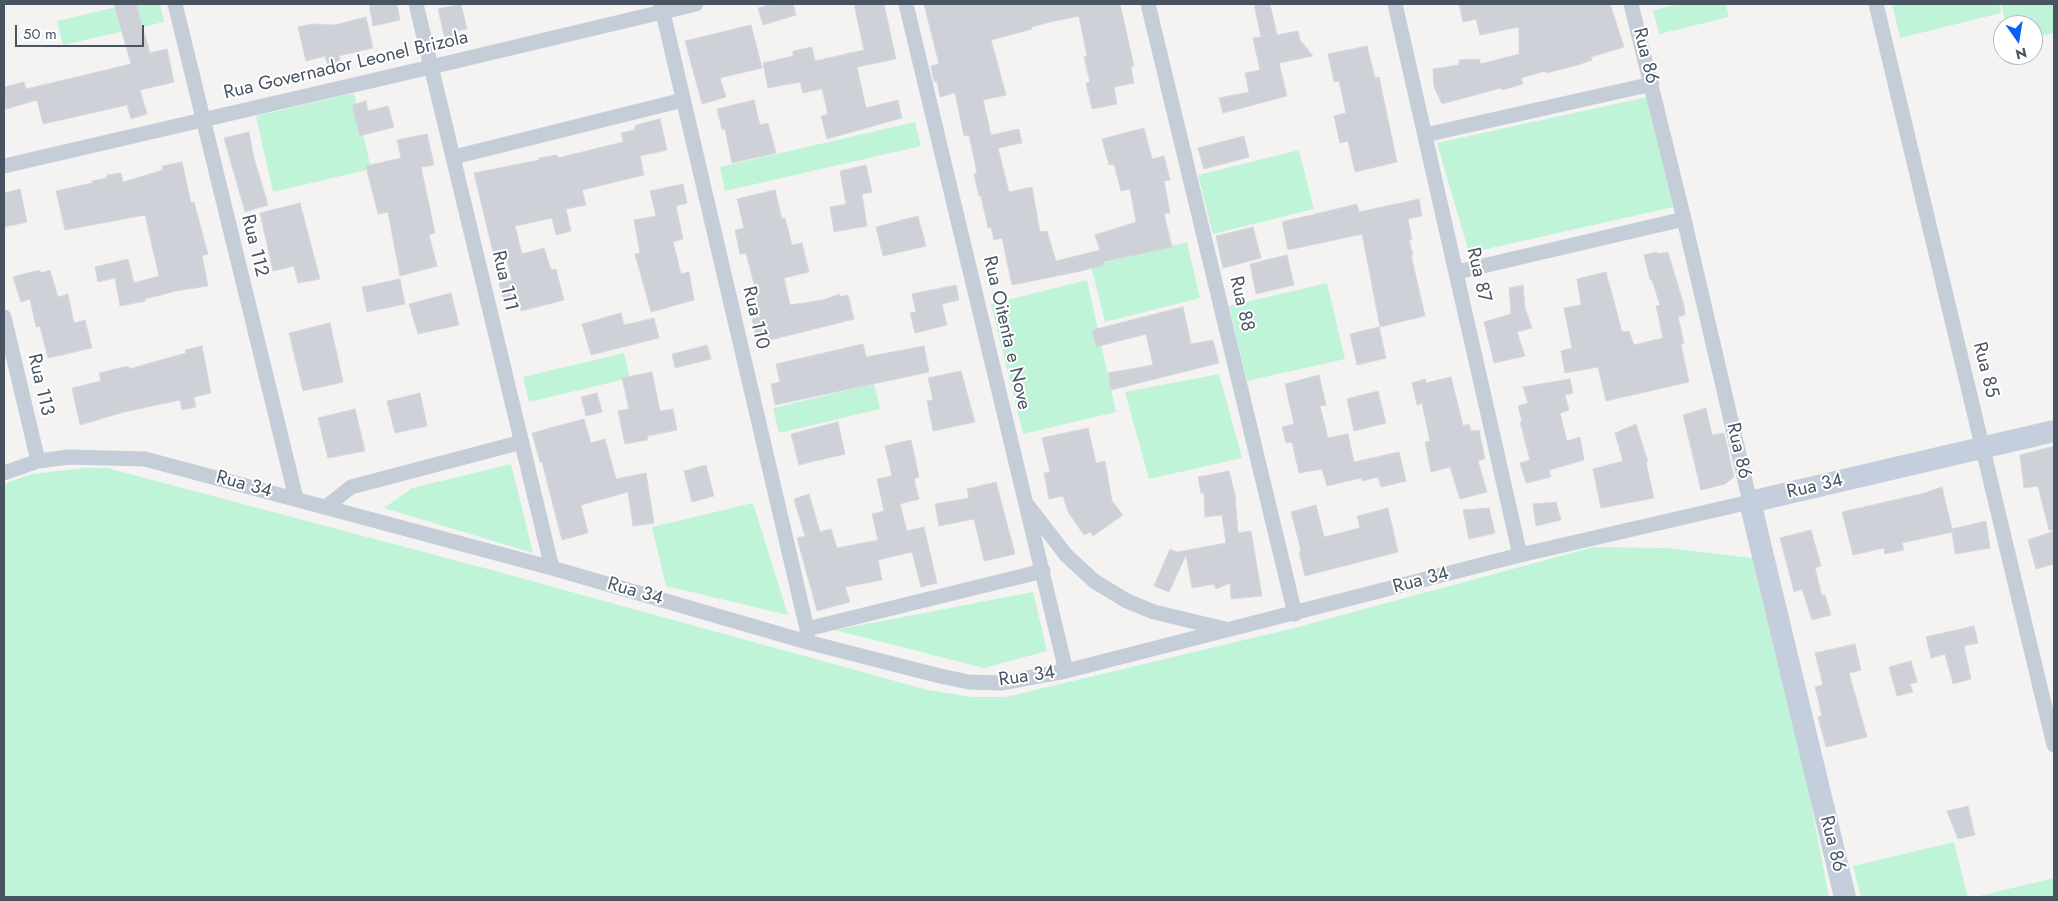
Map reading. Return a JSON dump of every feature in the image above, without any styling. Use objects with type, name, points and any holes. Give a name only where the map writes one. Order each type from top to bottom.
[{"type":"street","name":"Rua 112","points":[[175,4],[296,498]]},
{"type":"street","name":"Rua 111","points":[[416,4],[552,568]]},
{"type":"street","name":"Rua Governador Leonel Brizola","points":[[4,166],[202,119],[432,68],[662,8],[696,4]]},
{"type":"street","name":"Rua Oitenta e Nove","points":[[906,4],[1066,671]]},
{"type":"street","name":"Rua 88","points":[[1148,4],[1295,614]]},
{"type":"street","name":"Rua 87","points":[[1395,4],[1520,555]]},
{"type":"street","name":"Rua 86","points":[[1631,4],[1652,84],[1845,897]]},
{"type":"street","name":"Rua 85","points":[[1876,4],[2054,745]]},
{"type":"street","name":"Rua 110","points":[[662,8],[807,636]]},
{"type":"street","points":[[1425,134],[1652,84]]},
{"type":"street","points":[[454,157],[683,100]]},
{"type":"street","points":[[1457,272],[1684,218]]},
{"type":"street","name":"Rua 113","points":[[4,317],[38,462]]},
{"type":"street","name":"Rua 34","points":[[4,473],[38,462],[78,457],[145,459],[807,636],[969,682],[1001,683],[1066,671],[1520,555],[2054,431]]},
{"type":"street","points":[[326,507],[351,488],[522,442]]},
{"type":"street","points":[[1025,502],[1066,556],[1094,581],[1127,601],[1154,612],[1228,630]]},
{"type":"street","points":[[807,636],[1043,571]]},
{"type":"green space","points":[[129,4],[160,4],[164,22],[63,45],[57,21]]},
{"type":"green space","points":[[1680,4],[1726,4],[1729,17],[1659,34],[1653,10]]},
{"type":"green space","points":[[1892,4],[1999,4],[2001,13],[1900,38]]},
{"type":"green space","points":[[2001,4],[2054,4],[2054,33],[2043,36],[2043,15],[2004,15]]},
{"type":"green space","points":[[354,93],[371,169],[273,192],[256,116]]},
{"type":"green space","points":[[1647,97],[1673,207],[1469,253],[1437,143]]},
{"type":"green space","points":[[915,122],[921,146],[725,191],[720,167]]},
{"type":"green space","points":[[1299,150],[1314,209],[1213,234],[1198,175]]},
{"type":"green space","points":[[1187,242],[1200,298],[1105,322],[1091,266]]},
{"type":"green space","points":[[1087,280],[1116,412],[1023,434],[991,304]]},
{"type":"green space","points":[[1327,283],[1345,359],[1247,381],[1229,306]]},
{"type":"green space","points":[[624,353],[630,378],[529,402],[523,377]]},
{"type":"green space","points":[[1219,374],[1242,458],[1149,479],[1125,392]]},
{"type":"green space","points":[[874,384],[880,409],[779,433],[773,408]]},
{"type":"green space","points":[[511,464],[533,553],[384,508],[412,488]]},
{"type":"green space","points":[[85,468],[107,468],[488,569],[928,690],[972,697],[1006,697],[1290,629],[1594,547],[1667,548],[1752,558],[1809,793],[1829,897],[4,897],[4,484],[32,474]]},
{"type":"green space","points":[[753,503],[788,615],[666,586],[652,527]]},
{"type":"green space","points":[[1033,592],[1047,651],[984,668],[835,630]]},
{"type":"green space","points":[[1954,842],[1968,897],[1861,897],[1853,866]]},
{"type":"green space","points":[[2054,878],[2054,897],[1975,897]]},
{"type":"building","points":[[114,4],[136,4],[150,53],[167,49],[174,82],[140,90],[147,114],[131,119],[127,105],[43,124],[37,100],[6,109],[4,87],[24,82],[26,89],[131,64]]},
{"type":"building","points":[[369,4],[397,4],[400,20],[373,26]]},
{"type":"building","points":[[461,4],[467,29],[457,31],[459,40],[446,43],[438,9]]},
{"type":"building","points":[[774,4],[793,4],[796,15],[763,25],[758,8]]},
{"type":"building","points":[[854,4],[884,4],[896,59],[857,67],[866,108],[898,100],[902,118],[827,139],[821,116],[828,114],[822,89],[803,93],[800,82],[768,88],[763,63],[793,56],[793,51],[812,47],[815,61],[864,50]]},
{"type":"building","points":[[924,4],[1120,4],[1134,66],[1131,67],[1134,83],[1114,87],[1117,104],[1092,109],[1086,83],[1090,82],[1084,57],[1087,56],[1079,16],[1031,27],[1032,29],[991,40],[1006,95],[983,100],[991,135],[1019,129],[1022,143],[998,148],[1009,192],[1032,187],[1040,232],[1047,231],[1056,261],[1100,250],[1095,235],[1136,222],[1130,189],[1121,191],[1114,164],[1109,165],[1102,139],[1144,128],[1152,159],[1164,156],[1170,180],[1164,181],[1170,213],[1164,214],[1172,247],[1103,262],[1104,265],[1081,271],[1012,285],[1002,238],[994,240],[991,227],[988,228],[974,174],[977,173],[969,135],[964,136],[955,93],[940,97],[937,81],[934,82],[931,66],[939,64]]},
{"type":"building","points":[[1254,4],[1270,4],[1277,35],[1298,31],[1300,40],[1313,56],[1279,63],[1287,96],[1223,113],[1219,98],[1249,92],[1245,73],[1260,70],[1253,38],[1261,37]]},
{"type":"building","points":[[1459,4],[1610,4],[1624,47],[1591,57],[1592,60],[1578,65],[1521,78],[1523,84],[1442,104],[1434,87],[1433,69],[1459,65],[1459,60],[1480,59],[1480,64],[1519,54],[1519,27],[1480,35],[1476,19],[1463,22]]},
{"type":"building","points":[[366,17],[373,48],[339,56],[341,63],[328,66],[325,56],[306,61],[298,27],[312,24],[335,25]]},
{"type":"building","points":[[751,25],[762,68],[720,78],[726,97],[702,104],[685,41]]},
{"type":"building","points":[[1367,46],[1375,78],[1379,77],[1397,162],[1355,172],[1348,141],[1340,143],[1334,116],[1346,113],[1339,81],[1334,82],[1328,54]]},
{"type":"building","points":[[754,100],[760,125],[768,123],[776,153],[732,163],[725,129],[722,129],[717,109]]},
{"type":"building","points":[[366,101],[368,111],[388,106],[394,127],[360,136],[352,105]]},
{"type":"building","points":[[660,119],[667,150],[640,156],[644,175],[582,190],[586,205],[566,209],[571,231],[556,235],[552,218],[515,226],[522,254],[544,248],[551,270],[556,269],[564,300],[521,311],[518,296],[503,299],[499,283],[512,280],[504,250],[493,252],[474,173],[539,160],[539,158],[557,155],[558,158],[623,142],[621,133],[634,130],[636,125]]},
{"type":"building","points":[[249,132],[254,158],[268,205],[245,212],[224,138]]},
{"type":"building","points":[[427,134],[434,165],[421,167],[435,233],[429,235],[437,266],[400,276],[388,212],[378,214],[366,166],[401,158],[397,140]]},
{"type":"building","points":[[1244,136],[1249,157],[1204,169],[1198,148]]},
{"type":"building","points":[[182,162],[191,203],[194,202],[208,254],[202,256],[208,286],[176,291],[145,299],[146,301],[120,306],[115,278],[98,282],[95,267],[128,259],[134,283],[159,276],[145,215],[65,230],[56,191],[92,183],[92,181],[107,178],[107,175],[121,173],[123,182],[163,170],[162,166]]},
{"type":"building","points":[[866,165],[872,192],[862,194],[867,226],[834,232],[830,207],[846,204],[840,171]]},
{"type":"building","points":[[683,184],[687,203],[676,206],[683,239],[673,242],[681,274],[689,272],[694,300],[651,312],[635,254],[640,253],[634,220],[656,216],[650,191]]},
{"type":"building","points":[[20,189],[27,222],[4,227],[4,193]]},
{"type":"building","points":[[775,190],[782,219],[785,218],[792,245],[802,243],[809,272],[784,278],[790,305],[823,300],[839,294],[840,297],[848,295],[854,319],[758,343],[752,319],[760,317],[754,292],[756,291],[746,253],[740,254],[735,230],[744,228],[737,199]]},
{"type":"building","points":[[1419,199],[1422,216],[1408,219],[1412,239],[1409,240],[1425,316],[1380,327],[1362,234],[1288,250],[1282,222],[1357,204],[1359,212]]},
{"type":"building","points":[[300,203],[320,279],[298,283],[294,266],[273,271],[260,213]]},
{"type":"building","points":[[918,216],[926,246],[883,256],[876,227]]},
{"type":"building","points":[[1253,227],[1261,258],[1223,268],[1216,236]]},
{"type":"building","points":[[1656,252],[1659,254],[1668,252],[1684,306],[1685,315],[1678,317],[1684,343],[1681,345],[1689,382],[1606,401],[1598,367],[1565,373],[1561,351],[1572,348],[1564,308],[1581,305],[1577,279],[1606,272],[1622,332],[1629,331],[1634,345],[1663,338],[1656,306],[1660,305],[1652,280],[1650,280],[1644,255]]},
{"type":"building","points":[[1287,255],[1294,285],[1256,294],[1250,264]]},
{"type":"building","points":[[39,270],[41,273],[50,270],[58,297],[68,294],[74,323],[85,320],[92,348],[48,358],[40,326],[36,327],[30,299],[21,302],[13,277]]},
{"type":"building","points":[[400,279],[405,304],[367,312],[362,287]]},
{"type":"building","points":[[956,285],[959,300],[942,304],[947,325],[915,333],[910,313],[916,312],[912,294]]},
{"type":"building","points":[[1523,285],[1525,308],[1532,328],[1517,332],[1525,356],[1494,363],[1484,322],[1511,314],[1509,288]]},
{"type":"building","points":[[451,293],[459,325],[418,334],[409,304]]},
{"type":"building","points":[[1183,307],[1191,344],[1213,340],[1219,363],[1111,390],[1108,373],[1153,365],[1146,334],[1096,347],[1092,330]]},
{"type":"building","points":[[621,313],[624,325],[654,318],[659,338],[591,355],[582,324]]},
{"type":"building","points":[[330,323],[343,382],[303,391],[289,333]]},
{"type":"building","points":[[1379,327],[1386,358],[1357,365],[1350,334]]},
{"type":"building","points":[[863,344],[866,357],[924,346],[929,372],[775,405],[771,384],[780,382],[776,364]]},
{"type":"building","points":[[707,345],[711,359],[675,368],[672,354]]},
{"type":"building","points":[[202,346],[211,393],[194,397],[196,407],[182,410],[180,400],[124,412],[80,425],[72,388],[101,381],[99,373],[128,366],[129,369],[186,353],[185,350]]},
{"type":"building","points":[[961,371],[975,422],[933,431],[927,401],[933,400],[928,378]]},
{"type":"building","points":[[652,372],[660,411],[673,409],[677,430],[648,436],[647,440],[625,444],[618,411],[629,409],[622,378]]},
{"type":"building","points":[[1319,375],[1326,405],[1320,406],[1328,438],[1348,434],[1354,462],[1399,452],[1406,481],[1381,487],[1378,477],[1362,481],[1361,478],[1327,486],[1322,469],[1299,473],[1292,442],[1286,443],[1282,427],[1294,424],[1285,384]]},
{"type":"building","points":[[1451,377],[1463,426],[1469,424],[1471,431],[1479,430],[1485,459],[1478,461],[1487,492],[1460,499],[1450,467],[1431,472],[1425,442],[1430,441],[1422,403],[1417,405],[1412,383],[1425,379],[1426,383]]},
{"type":"building","points":[[1570,379],[1573,393],[1565,395],[1569,410],[1560,413],[1567,441],[1580,437],[1584,460],[1549,470],[1551,477],[1526,483],[1520,463],[1530,460],[1520,422],[1522,421],[1518,406],[1528,403],[1523,387]]},
{"type":"building","points":[[1378,391],[1386,423],[1354,431],[1347,399]]},
{"type":"building","points":[[420,393],[427,426],[395,433],[387,401]]},
{"type":"building","points":[[597,393],[602,412],[586,416],[581,397]]},
{"type":"building","points":[[1706,408],[1712,435],[1724,433],[1734,477],[1725,484],[1701,490],[1683,415]]},
{"type":"building","points":[[355,409],[365,451],[328,458],[318,418]]},
{"type":"building","points":[[584,419],[591,443],[605,439],[616,479],[646,473],[654,523],[633,526],[628,492],[581,505],[588,533],[562,540],[542,462],[540,462],[532,433]]},
{"type":"building","points":[[838,422],[845,454],[799,465],[791,434]]},
{"type":"building","points":[[1636,424],[1648,462],[1646,463],[1654,498],[1601,508],[1593,469],[1623,461],[1615,433]]},
{"type":"building","points":[[1088,428],[1096,463],[1105,461],[1112,501],[1123,515],[1093,536],[1090,532],[1084,535],[1068,512],[1063,496],[1049,499],[1044,473],[1050,472],[1042,438]]},
{"type":"building","points":[[911,440],[919,477],[914,479],[919,499],[900,504],[907,531],[924,527],[937,583],[921,587],[912,552],[878,560],[882,580],[845,587],[850,602],[817,611],[797,538],[805,536],[794,499],[809,494],[820,532],[831,529],[837,548],[878,540],[872,514],[884,511],[877,479],[892,476],[885,446]]},
{"type":"building","points":[[2054,446],[2054,530],[2049,530],[2038,486],[2024,488],[2020,455]]},
{"type":"building","points":[[706,465],[714,496],[692,502],[684,471]]},
{"type":"building","points":[[1229,471],[1235,495],[1238,533],[1251,531],[1262,596],[1231,599],[1230,583],[1216,589],[1214,584],[1192,588],[1186,555],[1169,592],[1154,586],[1170,549],[1177,552],[1226,543],[1222,515],[1205,517],[1204,493],[1201,493],[1198,477]]},
{"type":"building","points":[[996,482],[1015,554],[984,561],[974,519],[939,526],[935,504],[969,498],[967,489]]},
{"type":"building","points":[[1942,487],[1952,529],[1986,521],[1990,548],[1955,554],[1952,532],[1902,543],[1904,550],[1885,554],[1884,548],[1853,555],[1842,512],[1925,493]]},
{"type":"building","points":[[1556,502],[1561,520],[1536,526],[1533,504]]},
{"type":"building","points":[[1316,505],[1324,537],[1360,528],[1357,516],[1388,508],[1398,552],[1305,576],[1291,512]]},
{"type":"building","points":[[1489,508],[1495,533],[1469,539],[1463,510]]},
{"type":"building","points":[[1811,530],[1821,566],[1815,568],[1822,596],[1825,595],[1831,615],[1812,620],[1802,589],[1794,592],[1780,538]]},
{"type":"building","points":[[2054,531],[2054,564],[2036,569],[2028,540]]},
{"type":"building","points":[[1974,626],[1978,643],[1964,646],[1971,679],[1953,684],[1945,654],[1931,658],[1926,637]]},
{"type":"building","points":[[1855,644],[1861,670],[1849,673],[1867,737],[1826,747],[1818,717],[1822,716],[1815,687],[1823,685],[1815,653]]},
{"type":"building","points":[[1911,661],[1917,682],[1910,684],[1913,692],[1897,696],[1889,667]]},
{"type":"building","points":[[1968,806],[1975,835],[1958,839],[1947,811]]}]
